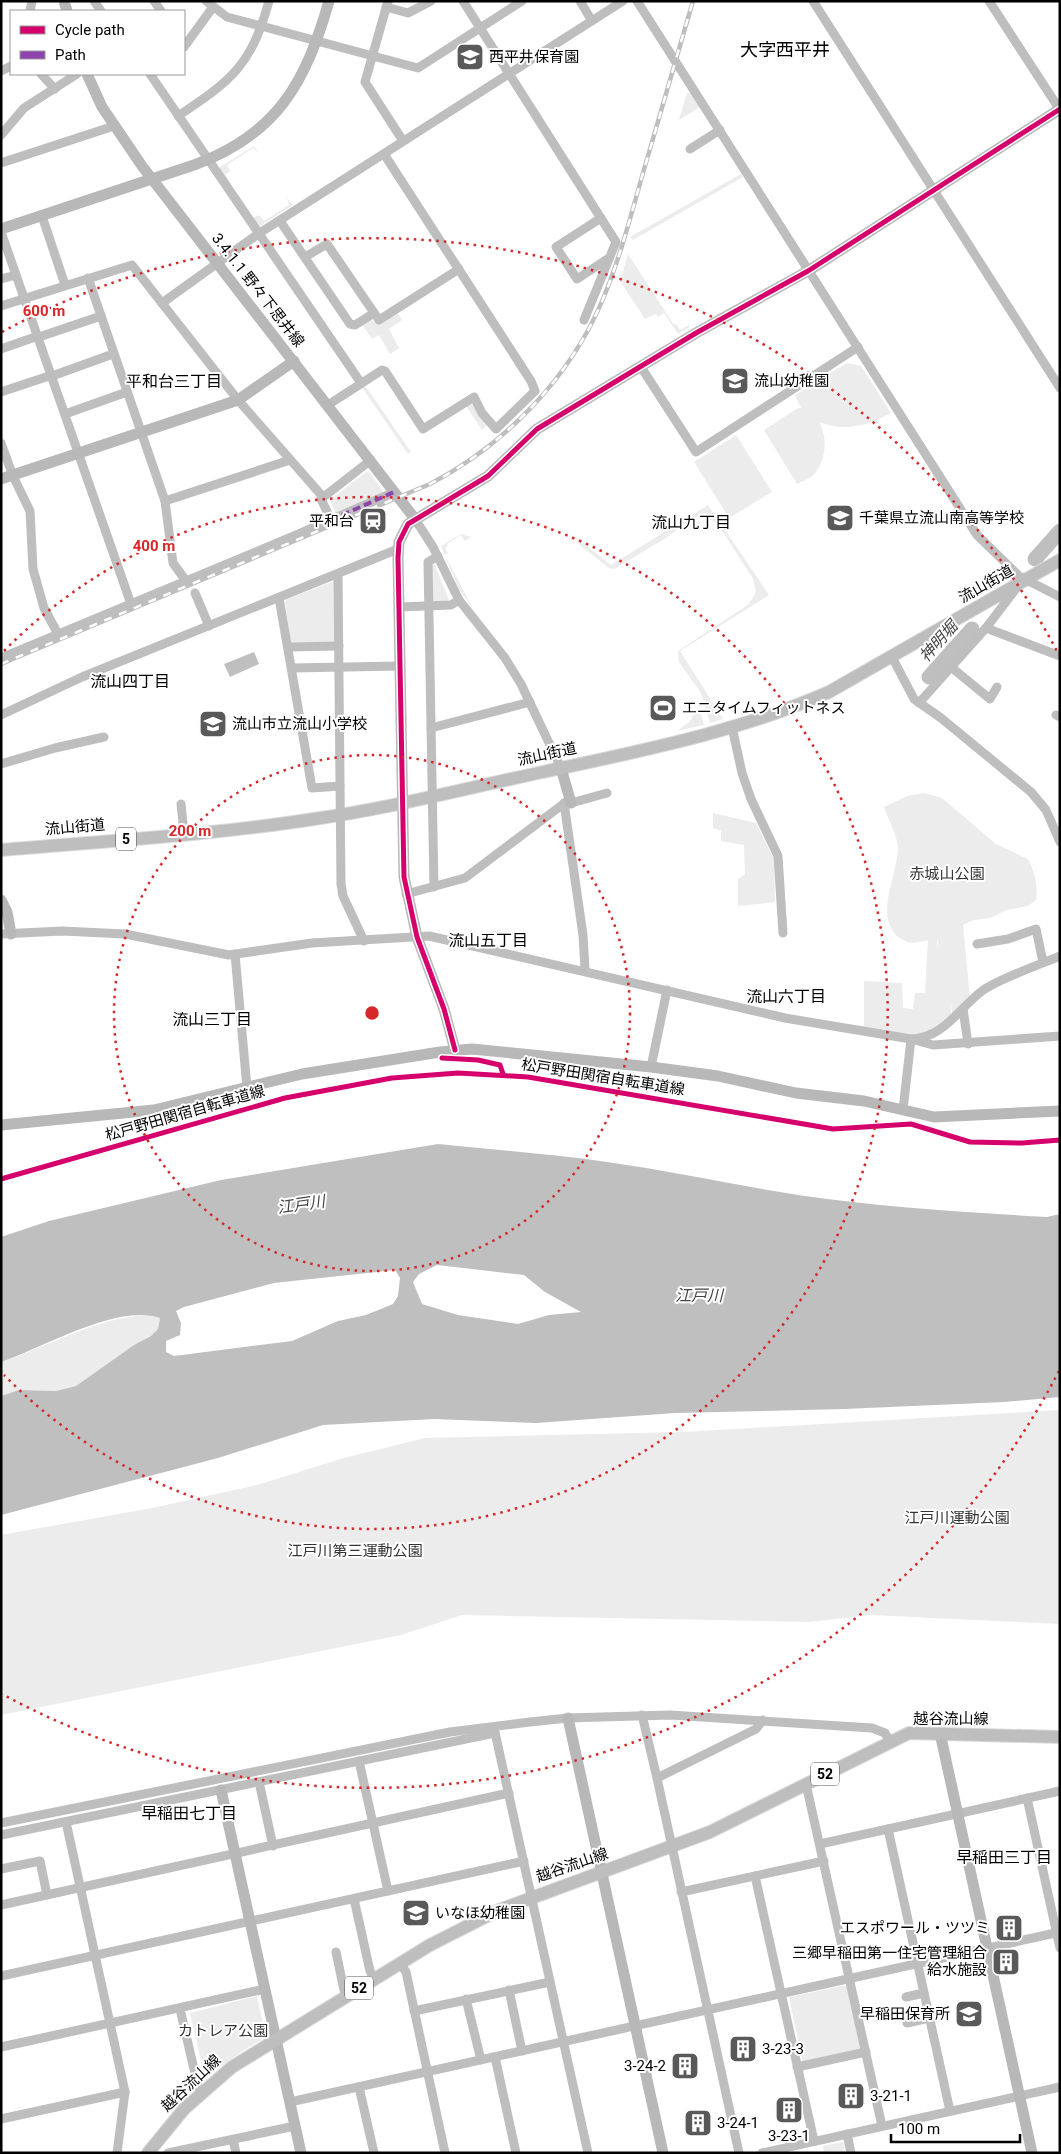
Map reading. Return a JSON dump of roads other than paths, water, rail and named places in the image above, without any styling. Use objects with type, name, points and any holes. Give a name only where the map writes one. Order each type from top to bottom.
[{"type":"main road","name":"流山街道","points":[[2,850],[184,833],[340,815],[561,768],[732,727],[811,699],[892,657],[1060,560]]},
{"type":"main road","name":"越谷流山線","points":[[148,2153],[170,2125],[232,2067],[400,1962],[466,1926],[531,1896],[710,1832],[890,1742],[914,1732],[1060,1737]]},
{"type":"street","points":[[178,116],[228,80],[246,59],[262,27],[269,1]]},
{"type":"street","points":[[131,604],[1,231],[208,160],[244,140],[274,115],[298,82],[317,41],[329,1]]},
{"type":"street","points":[[403,141],[365,82],[387,4],[408,13],[431,1]]},
{"type":"street","points":[[463,1],[616,242],[584,320]]},
{"type":"street","points":[[185,44],[209,4],[227,17],[418,68],[522,1]]},
{"type":"street","points":[[580,1],[592,21]]},
{"type":"street","points":[[162,303],[258,234],[623,1]]},
{"type":"street","points":[[637,1],[977,535],[1023,581],[1060,597]]},
{"type":"street","points":[[813,1],[1060,388]]},
{"type":"street","points":[[455,1050],[446,1016],[417,937],[406,894],[402,802],[398,549],[403,532],[408,524],[415,519],[488,476],[537,429],[704,328],[808,271],[1059,109],[989,1]]},
{"type":"street","points":[[42,75],[55,88]]},
{"type":"street","points":[[1,135],[24,108],[75,75]]},
{"type":"street","name":"3.4.1.1 野々下思井線","points":[[86,75],[102,108],[152,179],[415,519]]},
{"type":"street","points":[[151,75],[361,383]]},
{"type":"street","points":[[1,163],[114,126]]},
{"type":"street","points":[[690,149],[720,130]]},
{"type":"street","points":[[328,405],[382,370],[387,372],[423,429],[474,397],[482,413],[496,429],[535,391],[531,381],[384,154]]},
{"type":"street","points":[[42,216],[65,285]]},
{"type":"street","points":[[601,218],[556,247],[577,279],[609,258]]},
{"type":"street","points":[[280,221],[350,324],[355,325],[374,312]]},
{"type":"street","points":[[305,257],[327,244],[379,320],[459,269]]},
{"type":"street","points":[[1,306],[132,265],[238,400],[323,497]]},
{"type":"street","points":[[1,279],[16,274]]},
{"type":"street","points":[[88,278],[165,501],[171,558],[186,581]]},
{"type":"street","points":[[1,349],[101,316]]},
{"type":"street","points":[[642,367],[696,452],[858,347]]},
{"type":"street","points":[[1,392],[114,354]]},
{"type":"street","points":[[1,480],[238,400],[294,361]]},
{"type":"street","points":[[65,414],[127,392]]},
{"type":"street","points":[[1,443],[13,476],[30,511],[35,577],[44,608],[58,634]]},
{"type":"street","points":[[165,501],[290,460]]},
{"type":"street","points":[[331,520],[321,498],[371,460]]},
{"type":"street","points":[[1,658],[394,492]]},
{"type":"street","points":[[415,519],[438,556],[459,600],[505,658],[530,702],[561,768],[568,802],[584,943],[585,970]]},
{"type":"street","points":[[1,715],[82,677],[398,549]]},
{"type":"street","points":[[434,887],[428,562],[438,556]]},
{"type":"street","points":[[338,574],[342,890],[364,941]]},
{"type":"street","points":[[919,703],[986,628],[1023,581]]},
{"type":"street","points":[[195,593],[208,626]]},
{"type":"street","points":[[279,598],[312,788],[340,786]]},
{"type":"street","points":[[399,608],[451,605],[459,600]]},
{"type":"street","points":[[986,628],[1060,656]]},
{"type":"street","points":[[289,647],[339,646]]},
{"type":"street","points":[[892,657],[914,699],[941,718],[1031,792],[1046,810],[1057,830],[1060,842]]},
{"type":"street","points":[[292,668],[400,666]]},
{"type":"street","points":[[951,667],[990,699],[997,687]]},
{"type":"street","points":[[431,728],[530,702]]},
{"type":"street","points":[[732,727],[742,772],[751,799],[778,856],[783,932]]},
{"type":"street","points":[[1,764],[55,748],[104,737]]},
{"type":"street","points":[[406,894],[465,878],[568,802],[607,793]]},
{"type":"street","points":[[181,804],[184,833]]},
{"type":"street","points":[[1,839],[2,850]]},
{"type":"street","points":[[1,900],[7,912],[6,934],[62,931],[125,934],[235,954],[312,943],[417,937],[439,938],[585,970],[785,1018],[911,1039],[933,1045],[1060,1036]]},
{"type":"street","points":[[977,944],[1008,939],[1036,929],[1043,962]]},
{"type":"street","points":[[235,954],[246,1088]]},
{"type":"street","points":[[911,1039],[925,1037],[944,1028],[983,990],[1060,956]]},
{"type":"street","points":[[651,1066],[667,990]]},
{"type":"street","points":[[963,1009],[968,1044]]},
{"type":"street","points":[[903,1110],[911,1039]]},
{"type":"street","points":[[1,1124],[154,1110],[336,1068],[455,1050],[490,1050],[651,1066],[736,1079],[796,1093],[864,1101],[934,1117],[1060,1111]]},
{"type":"street","points":[[642,1715],[739,2153]]},
{"type":"street","points":[[1,1823],[378,1746],[568,1718],[642,1715],[763,1720],[872,1728],[885,1733],[890,1742]]},
{"type":"street","points":[[568,1718],[663,2153]]},
{"type":"street","points":[[657,1778],[756,1729],[763,1720]]},
{"type":"street","points":[[1,1835],[359,1761],[495,1730]]},
{"type":"street","points":[[495,1730],[588,2153]]},
{"type":"street","points":[[940,1733],[1032,2153]]},
{"type":"street","points":[[359,1761],[388,1891]]},
{"type":"street","points":[[259,1782],[274,1846]]},
{"type":"street","points":[[806,1784],[882,2126]]},
{"type":"street","points":[[221,1790],[301,2153]]},
{"type":"street","points":[[820,1844],[1060,1791]]},
{"type":"street","points":[[1,1905],[509,1793]]},
{"type":"street","points":[[1027,1798],[1060,1948]]},
{"type":"street","points":[[66,1822],[125,2092],[118,2153]]},
{"type":"street","points":[[888,1829],[950,2111]]},
{"type":"street","points":[[1,1869],[40,1861],[47,1895]]},
{"type":"street","points":[[1,1976],[524,1861]]},
{"type":"street","points":[[681,1892],[824,1861]]},
{"type":"street","points":[[755,1876],[814,2141]]},
{"type":"street","points":[[354,1899],[370,1971],[374,1978]]},
{"type":"street","points":[[290,2102],[1058,1933]]},
{"type":"street","points":[[336,1952],[344,1990],[347,1995]]},
{"type":"street","points":[[400,1962],[406,1972],[445,2153]]},
{"type":"street","points":[[414,2011],[550,1982]]},
{"type":"street","points":[[1,2047],[265,1990]]},
{"type":"street","points":[[509,1990],[522,2051]]},
{"type":"street","points":[[906,1997],[924,1993]]},
{"type":"street","points":[[466,1999],[480,2060]]},
{"type":"street","points":[[180,2008],[200,2095]]},
{"type":"street","points":[[907,2023],[929,2018]]},
{"type":"street","points":[[797,2067],[866,2052]]},
{"type":"street","points":[[496,2057],[516,2153]]},
{"type":"street","points":[[359,2087],[374,2153]]},
{"type":"street","points":[[762,2153],[1060,2087]]},
{"type":"street","points":[[1,2119],[125,2092]]},
{"type":"street","points":[[168,2153],[295,2126]]},
{"type":"street","points":[[847,2134],[851,2153]]},
{"type":"street","points":[[233,2140],[236,2153]]},
{"type":"water","points":[[254,652],[259,664],[230,677],[224,664]]},
{"type":"water","name":"江戸川","points":[[438,1144],[607,1162],[798,1195],[860,1203],[1047,1217],[1060,1214],[1060,1397],[1004,1402],[844,1409],[675,1413],[536,1423],[434,1419],[323,1425],[218,1458],[1,1515],[1,1396],[19,1390],[56,1391],[76,1386],[134,1345],[151,1336],[158,1329],[160,1318],[143,1315],[102,1322],[80,1329],[1,1362],[1,1237],[49,1221],[221,1180]],"holes":[[[437,1265],[524,1275],[545,1292],[581,1312],[549,1315],[518,1324],[458,1315],[422,1304],[413,1282],[419,1274]],[[395,1270],[400,1278],[398,1296],[393,1304],[366,1315],[338,1321],[292,1341],[174,1356],[166,1352],[166,1341],[180,1335],[181,1323],[176,1311],[184,1307],[274,1283]]]},
{"type":"waterway","name":"神明堀","points":[[1035,559],[1060,531]]},
{"type":"waterway","name":"神明堀","points":[[929,677],[972,629]]},
{"type":"railway","points":[[1,664],[430,484],[484,450],[509,429],[554,382],[573,356],[603,299],[625,236],[693,1]]},
{"type":"place","name":"西平井保育園","points":[[470,57]]},
{"type":"place","name":"流山幼稚園","points":[[735,381]]},
{"type":"place","name":"千葉県立流山南高等学校","points":[[840,518]]},
{"type":"place","name":"平和台","points":[[373,521]]},
{"type":"place","name":"エニタイムフィットネス","points":[[663,708]]},
{"type":"place","name":"流山市立流山小学校","points":[[213,724]]},
{"type":"place","name":"いなほ幼稚園","points":[[416,1913]]},
{"type":"place","name":"エスポワール・ツツミ","points":[[1009,1928]]},
{"type":"place","name":"三郷早稲田第一住宅管理組合 給水施設","points":[[1006,1962]]},
{"type":"place","name":"早稲田保育所","points":[[969,2014]]},
{"type":"place","name":"3-23-3","points":[[743,2049]]},
{"type":"place","name":"3-24-2","points":[[685,2066]]},
{"type":"place","name":"3-21-1","points":[[851,2096]]},
{"type":"place","name":"3-23-1","points":[[789,2110]]},
{"type":"place","name":"3-24-1","points":[[698,2123]]},
{"type":"district","name":"大字西平井","points":[[785,50]]},
{"type":"district","name":"平和台三丁目","points":[[174,381]]},
{"type":"district","name":"流山九丁目","points":[[691,522]]},
{"type":"district","name":"流山四丁目","points":[[130,681]]},
{"type":"district","name":"流山五丁目","points":[[488,940]]},
{"type":"district","name":"流山六丁目","points":[[786,996]]},
{"type":"district","name":"流山三丁目","points":[[212,1019]]},
{"type":"district","name":"早稲田七丁目","points":[[189,1813]]},
{"type":"district","name":"早稲田三丁目","points":[[1004,1857]]},
{"type":"park label","name":"赤城山公園","points":[[947,874]]},
{"type":"park label","name":"江戸川運動公園","points":[[957,1518]]},
{"type":"park label","name":"江戸川第三運動公園","points":[[355,1551]]},
{"type":"park label","name":"カトレア公園","points":[[223,2031]]}]
